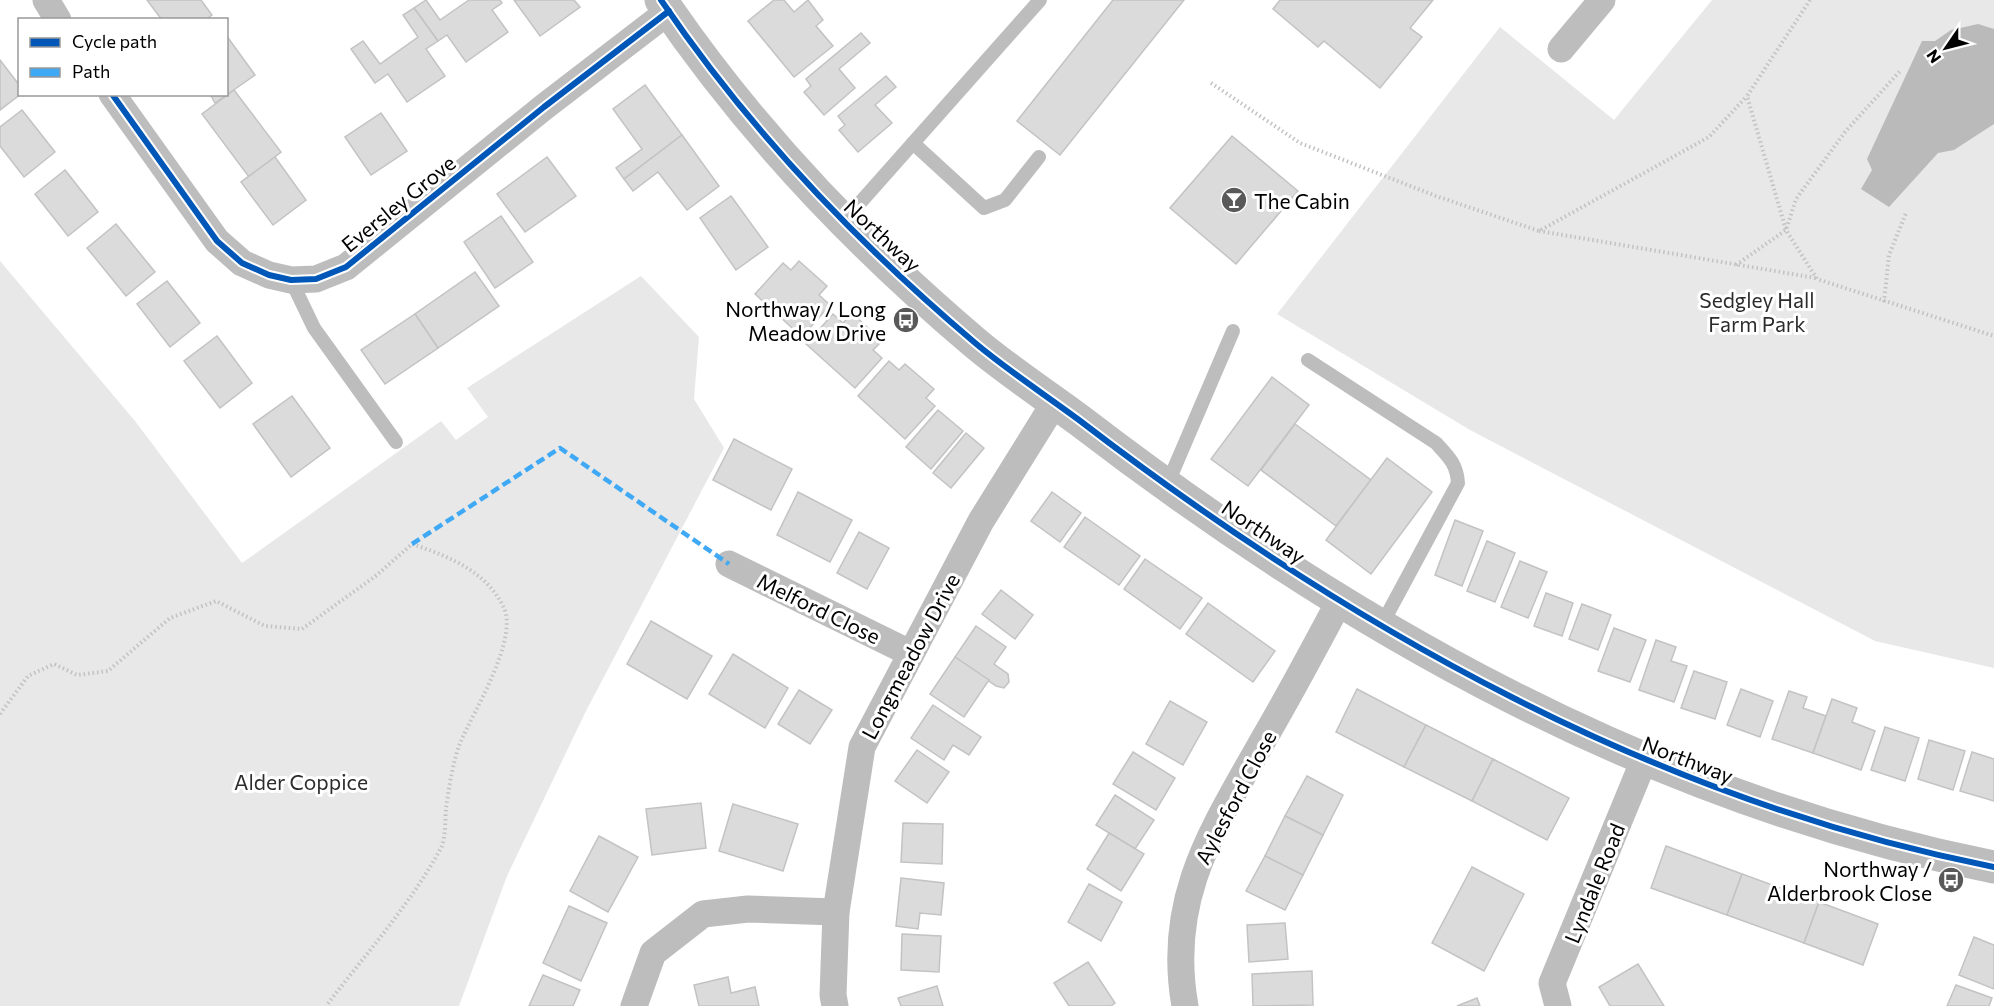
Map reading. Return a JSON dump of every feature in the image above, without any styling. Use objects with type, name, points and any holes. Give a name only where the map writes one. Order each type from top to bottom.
[{"type":"street","points":[[45,0],[57,18]]},
{"type":"street","points":[[1562,49],[1602,0]]},
{"type":"street","name":"Northway","points":[[665,6],[716,79],[843,222],[975,343],[1167,485],[1340,602],[1461,672],[1550,718],[1644,760],[1764,806],[1923,853],[1994,867]]},
{"type":"street","name":"Eversley Grove","points":[[113,96],[218,241],[242,263],[269,275],[291,280],[316,279],[346,267],[665,6]]},
{"type":"street","name":"Longmeadow Drive","points":[[835,1006],[833,995],[836,912],[844,847],[862,747],[981,521],[1055,402]]},
{"type":"street","name":"Melford Close","points":[[729,564],[910,652]]},
{"type":"street","name":"Aylesford Close","points":[[1185,1006],[1179,974],[1184,924],[1189,890],[1206,842],[1340,602]]},
{"type":"street","name":"Lyndale Road","points":[[1558,1006],[1552,983],[1644,760]]},
{"type":"street","points":[[634,1006],[653,953],[703,914],[748,909],[836,912]]},
{"type":"lane","points":[[843,222],[1040,0]]},
{"type":"lane","points":[[913,143],[984,208],[1005,200],[1039,157]]},
{"type":"lane","points":[[291,280],[314,328],[396,442]]},
{"type":"lane","points":[[1167,485],[1233,331]]},
{"type":"lane","points":[[1308,360],[1436,443],[1453,461],[1457,472],[1458,483],[1381,626]]},
{"type":"path","points":[[1539,231],[1709,136],[1747,96],[1810,0]]},
{"type":"path","points":[[1736,265],[1786,230],[1796,199],[1845,132],[1901,70]]},
{"type":"path","points":[[1211,83],[1300,143],[1436,196],[1539,231],[1817,279],[1994,336]]},
{"type":"path","points":[[1747,96],[1786,230],[1817,279]]},
{"type":"path","points":[[1884,302],[1889,255],[1906,213]]},
{"type":"path","points":[[0,714],[28,676],[54,664],[77,675],[108,671],[170,618],[216,601],[266,626],[302,629],[377,575],[412,544],[452,558],[486,581],[505,608],[505,638],[499,661],[460,744],[447,805],[442,846],[410,897],[326,1006]]},
{"type":"green space","name":"Sedgley Hall Farm Park","points":[[1712,0],[1994,0],[1994,668],[1875,641],[1470,430],[1277,314],[1500,27],[1614,120]]},
{"type":"green space","name":"Alder Coppice","points":[[0,261],[135,421],[242,563],[441,421],[456,440],[488,417],[467,388],[641,276],[699,337],[694,399],[724,448],[585,713],[507,876],[459,1006],[0,1006]]},
{"type":"shaded area","points":[[1978,24],[1994,29],[1994,124],[1954,150],[1938,153],[1889,207],[1861,189],[1872,170],[1867,159],[1922,41],[1935,41],[1951,30]]},
{"type":"building","points":[[147,0],[201,0],[212,15],[208,18],[160,18]]},
{"type":"building","points":[[426,0],[440,20],[469,0],[500,0],[502,3],[492,10],[508,32],[466,62],[447,35],[438,41],[414,8]]},
{"type":"building","points":[[514,0],[574,0],[580,7],[540,36]]},
{"type":"building","points":[[774,0],[784,0],[794,12],[808,0],[823,20],[816,26],[833,46],[794,77],[748,21]]},
{"type":"building","points":[[1113,0],[1184,0],[1060,155],[1017,121]]},
{"type":"building","points":[[1280,0],[1433,0],[1410,28],[1422,37],[1380,88],[1324,41],[1318,47],[1273,9]]},
{"type":"building","points":[[414,8],[438,41],[426,49],[445,76],[407,102],[388,74],[375,83],[351,49],[363,41],[380,64],[418,37],[403,15]]},
{"type":"building","points":[[861,33],[870,43],[839,69],[855,88],[824,115],[804,92],[811,86],[806,79]]},
{"type":"building","points":[[228,38],[255,75],[228,94]]},
{"type":"building","points":[[0,60],[18,83],[18,96],[0,110]]},
{"type":"building","points":[[886,76],[896,87],[875,105],[892,123],[858,152],[839,130],[845,125],[838,116]]},
{"type":"building","points":[[645,85],[682,135],[624,179],[616,168],[642,149],[613,109]]},
{"type":"building","points":[[234,90],[281,152],[249,177],[202,114]]},
{"type":"building","points":[[211,96],[225,96],[215,103]]},
{"type":"building","points":[[22,110],[55,152],[24,177],[0,146],[0,127]]},
{"type":"building","points":[[381,113],[407,151],[371,175],[345,137]]},
{"type":"building","points":[[682,135],[719,186],[687,210],[658,172],[633,191],[624,179]]},
{"type":"building","name":"The Cabin","points":[[1232,136],[1298,191],[1236,264],[1170,208]]},
{"type":"building","points":[[275,157],[306,200],[273,225],[241,182]]},
{"type":"building","points":[[547,157],[576,196],[525,232],[497,194]]},
{"type":"building","points":[[65,170],[98,212],[68,236],[35,194]]},
{"type":"building","points":[[731,196],[768,247],[736,270],[700,218]]},
{"type":"building","points":[[501,216],[533,262],[495,288],[464,242]]},
{"type":"building","points":[[116,224],[155,272],[126,296],[87,248]]},
{"type":"building","points":[[799,261],[827,286],[819,295],[830,305],[802,337],[755,294],[783,263],[791,270]]},
{"type":"building","points":[[475,272],[499,306],[438,348],[415,314]]},
{"type":"building","points":[[167,281],[200,323],[170,347],[137,304]]},
{"type":"building","points":[[852,313],[882,341],[873,350],[882,358],[855,388],[806,344],[833,314],[843,323]]},
{"type":"building","points":[[415,314],[438,348],[385,384],[361,350]]},
{"type":"building","points":[[217,336],[252,383],[220,408],[184,361]]},
{"type":"building","points":[[889,361],[899,370],[905,364],[934,389],[926,398],[935,406],[905,439],[858,396]]},
{"type":"building","points":[[1272,377],[1309,405],[1248,486],[1211,459]]},
{"type":"building","points":[[292,396],[330,448],[291,477],[253,424]]},
{"type":"building","points":[[938,410],[963,431],[931,469],[906,447]]},
{"type":"building","points":[[1295,424],[1371,480],[1336,526],[1261,470]]},
{"type":"building","points":[[966,433],[984,448],[951,488],[933,473]]},
{"type":"building","points":[[734,439],[792,469],[771,510],[713,480]]},
{"type":"building","points":[[1387,458],[1432,492],[1371,574],[1326,540]]},
{"type":"building","points":[[798,492],[852,520],[830,562],[777,535]]},
{"type":"building","points":[[1052,492],[1081,513],[1060,542],[1031,521]]},
{"type":"building","points":[[1085,517],[1140,556],[1119,585],[1064,547]]},
{"type":"building","points":[[1455,520],[1483,531],[1462,586],[1435,575]]},
{"type":"building","points":[[859,532],[889,548],[867,589],[837,573]]},
{"type":"building","points":[[1487,541],[1515,553],[1495,602],[1467,591]]},
{"type":"building","points":[[1145,559],[1202,598],[1180,629],[1124,589]]},
{"type":"building","points":[[1520,561],[1547,572],[1528,618],[1501,607]]},
{"type":"building","points":[[1001,590],[1033,615],[1015,639],[982,614]]},
{"type":"building","points":[[1546,593],[1573,603],[1562,636],[1534,626]]},
{"type":"building","points":[[1208,603],[1275,651],[1253,682],[1186,634]]},
{"type":"building","points":[[1582,604],[1611,615],[1598,650],[1569,639]]},
{"type":"building","points":[[651,621],[712,656],[687,699],[627,664]]},
{"type":"building","points":[[976,626],[1006,647],[994,664],[1008,674],[1009,682],[1004,688],[996,686],[955,657]]},
{"type":"building","points":[[1614,628],[1646,640],[1630,682],[1598,671]]},
{"type":"building","points":[[1656,640],[1676,647],[1671,661],[1687,666],[1674,702],[1639,690]]},
{"type":"building","points":[[733,654],[788,688],[765,728],[709,694]]},
{"type":"building","points":[[955,657],[989,680],[964,717],[930,694]]},
{"type":"building","points":[[1694,671],[1727,682],[1715,719],[1681,708]]},
{"type":"building","points":[[1357,689],[1426,725],[1404,767],[1336,732]]},
{"type":"building","points":[[1741,689],[1773,701],[1760,737],[1727,725]]},
{"type":"building","points":[[799,690],[832,710],[810,744],[778,724]]},
{"type":"building","points":[[1789,691],[1807,697],[1803,708],[1826,716],[1813,753],[1772,739]]},
{"type":"building","points":[[1832,699],[1857,708],[1852,722],[1875,731],[1861,770],[1813,753]]},
{"type":"building","points":[[1170,701],[1207,722],[1183,765],[1146,744]]},
{"type":"building","points":[[933,705],[981,737],[969,755],[953,745],[944,760],[911,738]]},
{"type":"building","points":[[1426,725],[1493,759],[1472,801],[1404,767]]},
{"type":"building","points":[[1885,727],[1919,738],[1905,781],[1871,770]]},
{"type":"building","points":[[1929,740],[1965,751],[1953,790],[1918,779]]},
{"type":"building","points":[[917,750],[949,772],[927,803],[895,781]]},
{"type":"building","points":[[1133,752],[1175,778],[1156,810],[1113,784]]},
{"type":"building","points":[[1972,752],[1994,759],[1994,801],[1960,791]]},
{"type":"building","points":[[1493,759],[1569,798],[1547,840],[1472,801]]},
{"type":"building","points":[[1307,776],[1343,795],[1323,835],[1285,816]]},
{"type":"building","points":[[1115,795],[1154,820],[1135,849],[1096,825]]},
{"type":"building","points":[[701,803],[706,848],[652,855],[646,809]]},
{"type":"building","points":[[733,804],[798,824],[783,871],[719,851]]},
{"type":"building","points":[[1285,816],[1323,835],[1303,875],[1265,856]]},
{"type":"building","points":[[903,823],[943,824],[942,864],[901,862]]},
{"type":"building","points":[[1109,833],[1144,854],[1121,891],[1087,869]]},
{"type":"building","points":[[599,836],[638,857],[608,912],[570,891]]},
{"type":"building","points":[[1666,846],[1742,874],[1727,915],[1651,888]]},
{"type":"building","points":[[1265,856],[1303,875],[1285,910],[1246,891]]},
{"type":"building","points":[[1472,867],[1524,894],[1484,971],[1432,943]]},
{"type":"building","points":[[1742,874],[1819,902],[1804,943],[1727,915]]},
{"type":"building","points":[[901,878],[944,883],[941,915],[920,913],[918,929],[896,926]]},
{"type":"building","points":[[1089,884],[1122,902],[1101,941],[1068,922]]},
{"type":"building","points":[[1819,902],[1878,924],[1863,965],[1804,943]]},
{"type":"building","points":[[569,906],[607,923],[581,981],[543,963]]},
{"type":"building","points":[[1285,923],[1288,959],[1249,962],[1247,925]]},
{"type":"building","points":[[902,934],[941,936],[939,972],[901,970]]},
{"type":"building","points":[[1974,937],[1994,945],[1994,989],[1959,975]]},
{"type":"building","points":[[1088,962],[1115,1003],[1111,1006],[1069,1006],[1054,983]]},
{"type":"building","points":[[1638,964],[1664,1006],[1610,1006],[1599,987]]},
{"type":"building","points":[[1312,971],[1313,1005],[1253,1006],[1252,974]]},
{"type":"building","points":[[543,975],[580,990],[573,1006],[529,1006]]},
{"type":"building","points":[[728,977],[731,993],[755,987],[759,1006],[699,1006],[694,985]]},
{"type":"building","points":[[1956,985],[1992,998],[1989,1006],[1947,1006]]},
{"type":"building","points":[[937,986],[943,1006],[901,1006],[898,998]]},
{"type":"building","points":[[1477,998],[1480,1006],[1457,1006]]},
{"type":"marked path","points":[[412,544],[560,448],[729,564]]},
{"type":"cycle path","points":[[661,0],[730,93],[767,138],[846,224],[930,304],[1012,372],[1182,496],[1289,569],[1398,636],[1511,697],[1627,751],[1746,798],[1868,837],[1994,867]]},
{"type":"cycle path","points":[[113,96],[217,241],[242,263],[269,275],[291,280],[316,279],[346,267],[544,107],[669,11]]},
{"type":"place","name":"The Cabin","points":[[1234,200]]},
{"type":"place","name":"Northway / Long Meadow Drive","points":[[906,320]]},
{"type":"place","name":"Northway / Alderbrook Close","points":[[1951,880]]}]
